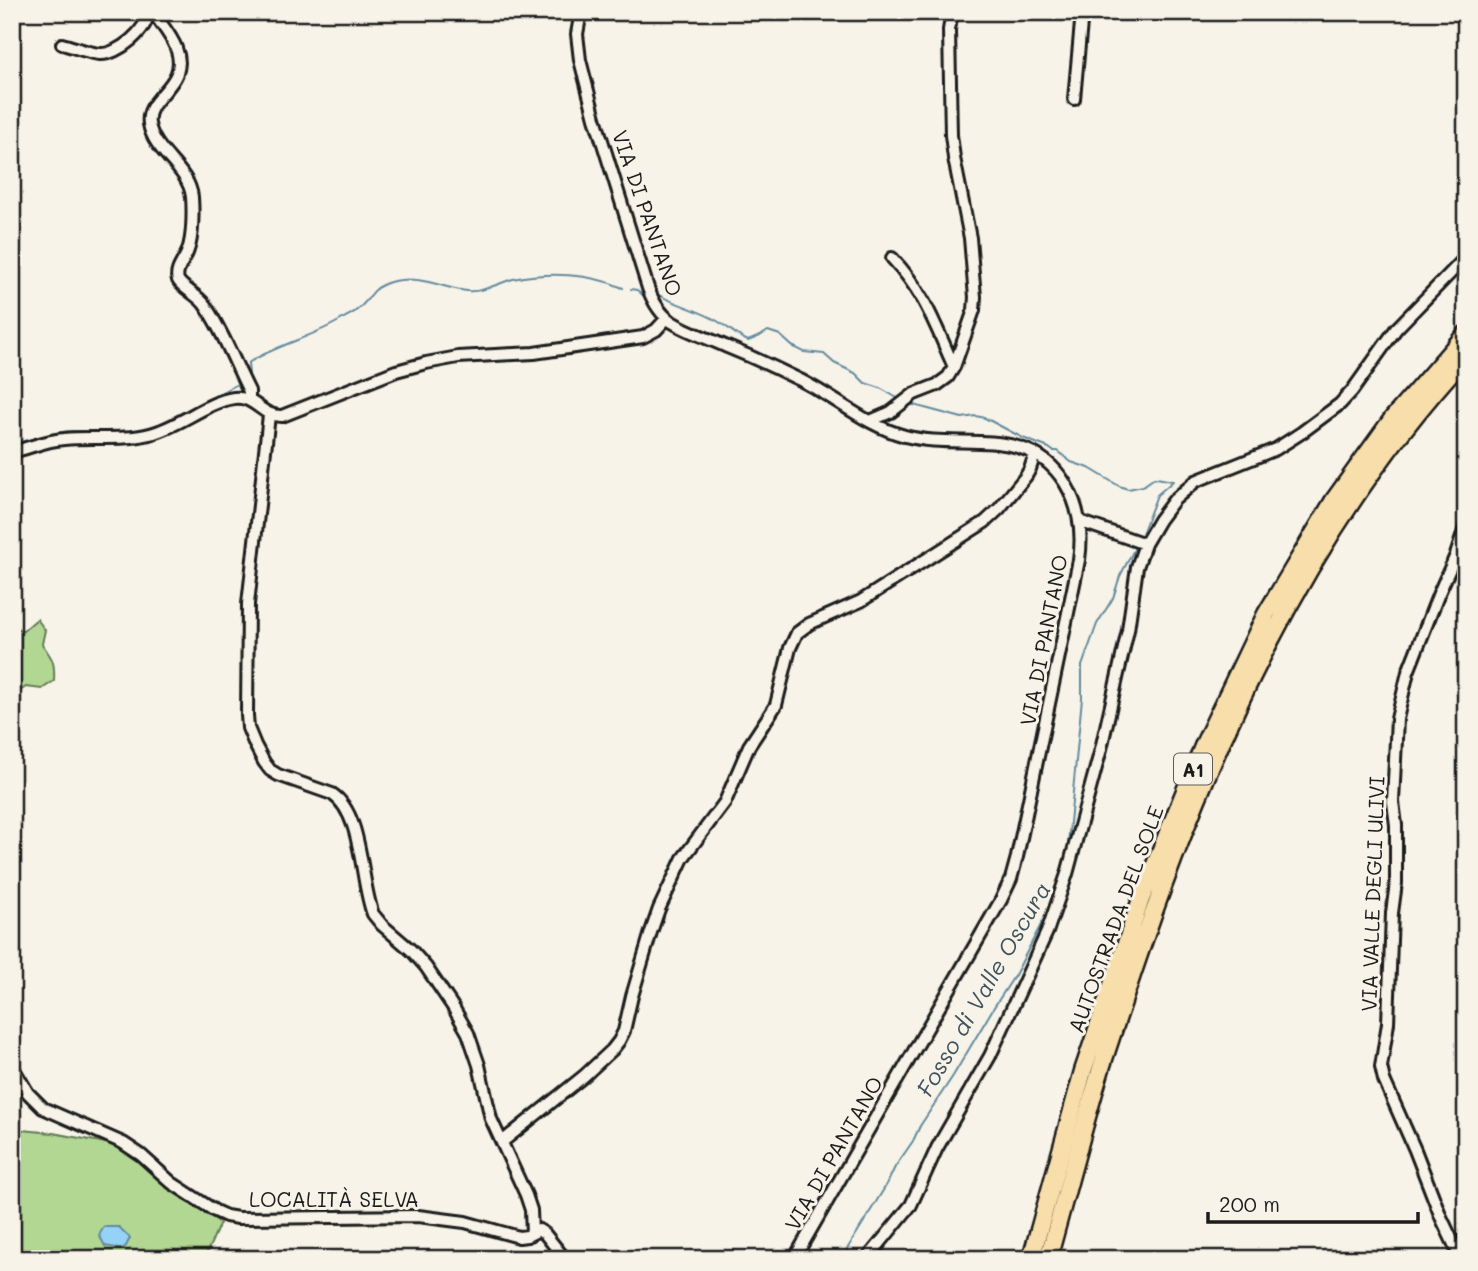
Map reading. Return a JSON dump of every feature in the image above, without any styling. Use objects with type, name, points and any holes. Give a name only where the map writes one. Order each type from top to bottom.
[{"type":"highway","name":"AUTOSTRADA DEL SOLE","points":[[1031,1259],[1083,1071],[1141,899],[1203,744],[1266,614],[1334,500],[1393,418],[1466,334]]},
{"type":"highway","name":"AUTOSTRADA DEL SOLE","points":[[1048,1259],[1108,1048],[1156,905],[1217,749],[1279,623],[1345,511],[1406,426],[1466,356]]},
{"type":"street","points":[[62,44],[99,54],[111,52],[136,34],[146,23],[150,12]]},
{"type":"street","points":[[150,12],[177,52],[178,72],[150,113],[149,127],[187,182],[192,197],[189,246],[178,278],[199,297],[216,323],[248,391],[249,400]]},
{"type":"street","name":"VIA DI PANTANO","points":[[581,12],[577,47],[592,106],[649,291],[655,305],[667,318],[678,326],[797,378],[893,432],[911,438],[996,443],[1035,454],[1051,465],[1063,479],[1073,498],[1079,521],[1079,560],[1011,879],[794,1259]]},
{"type":"street","points":[[870,421],[891,412],[917,392],[948,377],[973,313],[975,297],[969,233],[950,128],[949,30],[952,12]]},
{"type":"street","points":[[1074,99],[1082,12]]},
{"type":"street","points":[[867,1259],[911,1205],[933,1157],[990,1056],[1044,938],[1064,884],[1099,757],[1128,631],[1136,573],[1145,544],[1168,507],[1189,486],[1218,471],[1276,449],[1340,404],[1396,328],[1466,257]]},
{"type":"street","points":[[892,258],[927,305],[954,367]]},
{"type":"street","points":[[12,452],[63,439],[147,435],[170,427],[222,401],[235,398],[249,400],[270,415],[286,415],[389,373],[419,364],[458,357],[550,351],[643,337],[656,330],[667,318]]},
{"type":"street","points":[[270,415],[248,608],[248,728],[270,770],[332,794],[346,807],[372,911],[382,925],[419,958],[461,1020],[475,1049],[489,1114],[523,1184],[532,1216],[532,1233],[539,1230],[544,1233],[565,1259]]},
{"type":"street","points":[[502,1142],[589,1072],[612,1050],[621,1037],[659,909],[683,858],[726,799],[749,747],[776,705],[790,648],[797,633],[809,624],[861,601],[985,522],[1026,476],[1035,454]]},
{"type":"street","points":[[1079,521],[1145,544]]},
{"type":"street","name":"VIA VALLE DEGLI ULIVI","points":[[1461,1259],[1383,1076],[1381,1063],[1388,1023],[1395,883],[1396,825],[1393,802],[1397,719],[1408,672],[1466,525]]},
{"type":"street","name":"LOCALITÀ SELVA","points":[[12,1066],[28,1093],[43,1108],[127,1145],[172,1183],[226,1216],[418,1216],[466,1222],[519,1237],[532,1233]]},
{"type":"green space","points":[[37,619],[45,630],[42,644],[52,661],[54,681],[42,689],[26,687],[12,696],[12,626],[23,631]]},
{"type":"green space","points":[[12,1129],[53,1133],[127,1147],[220,1223],[204,1259],[12,1259]]},
{"type":"water","points":[[104,1227],[119,1227],[130,1238],[126,1246],[122,1249],[105,1246],[99,1235]]},
{"type":"waterway","points":[[247,377],[248,363],[332,325],[363,305],[381,286],[394,281],[422,281],[473,291],[513,279],[569,275],[597,279],[623,288]]},
{"type":"waterway","points":[[631,289],[648,296]]},
{"type":"waterway","points":[[657,294],[712,318],[748,341],[768,331],[780,335],[804,352],[824,354],[834,363],[855,373],[865,383],[899,399]]},
{"type":"waterway","points":[[12,444],[63,432],[119,432],[147,428],[171,419],[240,383]]},
{"type":"waterway","points":[[910,404],[962,418],[985,418],[1023,438],[1058,451],[1071,462],[1089,468],[1128,489],[1143,486],[1157,478],[1172,481]]},
{"type":"waterway","name":"Fosso di Valle Oscura","points":[[1141,536],[1157,495],[1173,481]]},
{"type":"waterway","name":"Fosso di Valle Oscura","points":[[1067,854],[1082,698],[1082,666],[1097,624],[1113,598],[1120,576],[1137,544]]},
{"type":"waterway","name":"Fosso di Valle Oscura","points":[[841,1259],[920,1126],[1015,975],[1049,909]]}]
